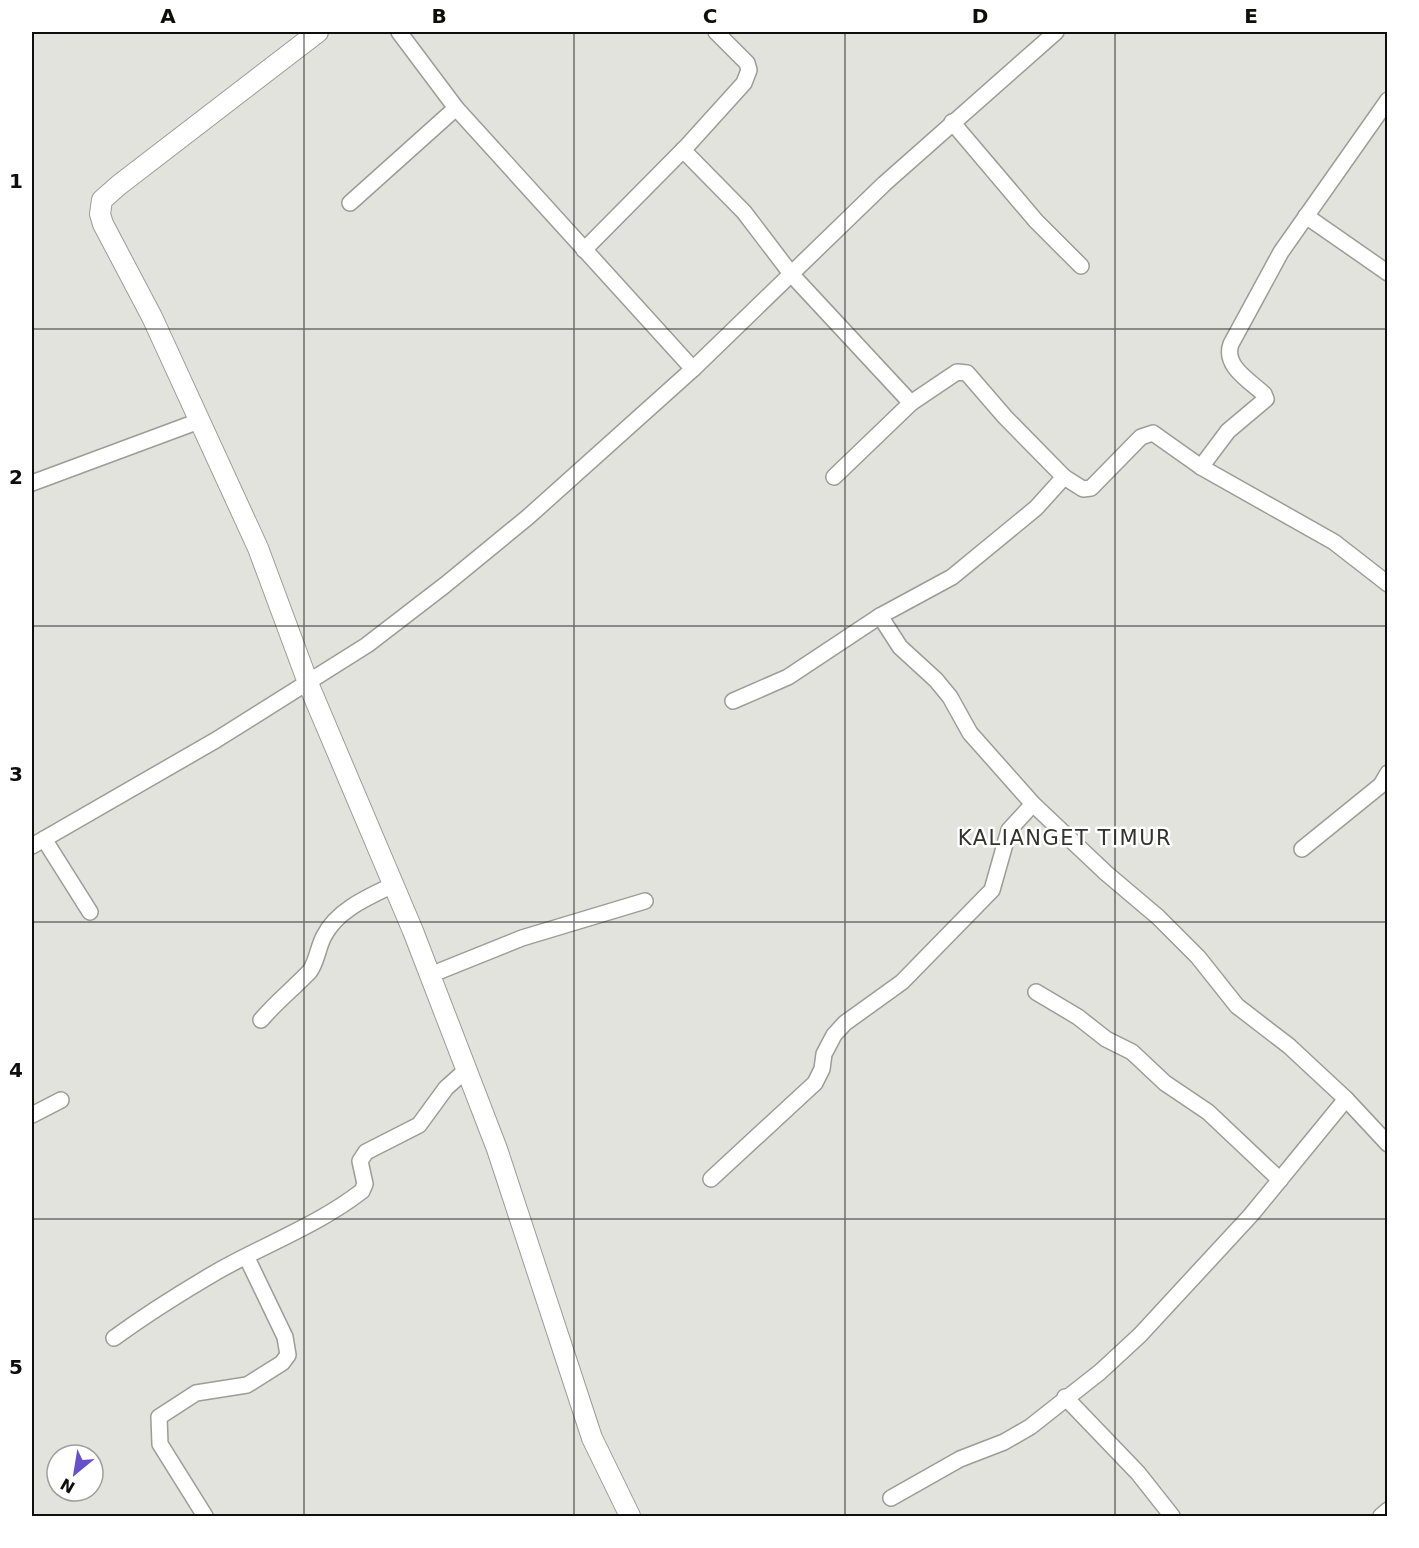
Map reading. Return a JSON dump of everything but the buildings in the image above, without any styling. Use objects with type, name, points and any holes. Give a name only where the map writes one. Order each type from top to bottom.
[{"type":"main road","points":[[318,32],[102,200],[100,207],[103,224],[152,317],[258,548],[308,680],[430,975],[465,1071],[497,1149],[592,1438],[630,1516]]},
{"type":"street","points":[[399,32],[456,108],[693,369]]},
{"type":"street","points":[[584,250],[682,150],[748,74],[747,63],[716,32]]},
{"type":"street","points":[[90,912],[38,842],[216,740],[367,645],[445,585],[528,517],[693,369],[884,183],[1056,32]]},
{"type":"street","points":[[1201,467],[1228,430],[1262,405],[1266,399],[1264,394],[1230,362],[1228,352],[1281,252],[1388,100]]},
{"type":"street","points":[[350,203],[456,108]]},
{"type":"street","points":[[952,123],[1036,221],[1082,266]]},
{"type":"street","points":[[682,150],[744,212],[792,275],[911,403]]},
{"type":"street","points":[[1306,216],[1388,273]]},
{"type":"street","points":[[834,477],[911,403],[949,375],[957,372],[968,373],[1005,417],[1064,477],[1083,489],[1090,488],[1141,437],[1148,433],[1158,435],[1201,467],[1317,532],[1388,584]]},
{"type":"street","points":[[32,483],[199,421]]},
{"type":"street","points":[[733,701],[788,677],[880,616],[952,577],[1036,508],[1064,477]]},
{"type":"street","points":[[880,616],[900,647],[950,696],[970,733],[1033,804],[1190,949],[1237,1006],[1289,1046],[1346,1099],[1388,1144]]},
{"type":"street","points":[[1302,849],[1334,820],[1381,785],[1388,773]]},
{"type":"street","points":[[711,1179],[815,1083],[822,1069],[824,1054],[834,1035],[845,1023],[902,982],[992,890],[1009,830],[1033,804]]},
{"type":"street","points":[[261,1020],[276,1001],[312,968],[324,935],[338,918],[362,900],[393,885]]},
{"type":"street","points":[[430,975],[522,938],[645,901]]},
{"type":"street","points":[[1036,992],[1078,1017],[1106,1039],[1132,1052],[1165,1083],[1208,1112],[1280,1180]]},
{"type":"street","points":[[114,1338],[152,1311],[220,1270],[299,1231],[362,1191],[365,1184],[360,1161],[366,1152],[419,1125],[446,1088],[465,1071]]},
{"type":"street","points":[[891,1498],[960,1459],[1004,1442],[1030,1427],[1065,1397],[1100,1372],[1140,1335],[1280,1180],[1346,1099]]},
{"type":"street","points":[[32,1115],[61,1100]]},
{"type":"street","points":[[205,1516],[160,1444],[159,1417],[196,1393],[248,1385],[282,1363],[288,1355],[285,1337],[247,1258]]},
{"type":"street","points":[[1065,1397],[1138,1473],[1172,1516]]},
{"type":"street","points":[[1381,1516],[1388,1510]]},
{"type":"district","name":"KALIANGET TIMUR","points":[[1065,838]]}]
